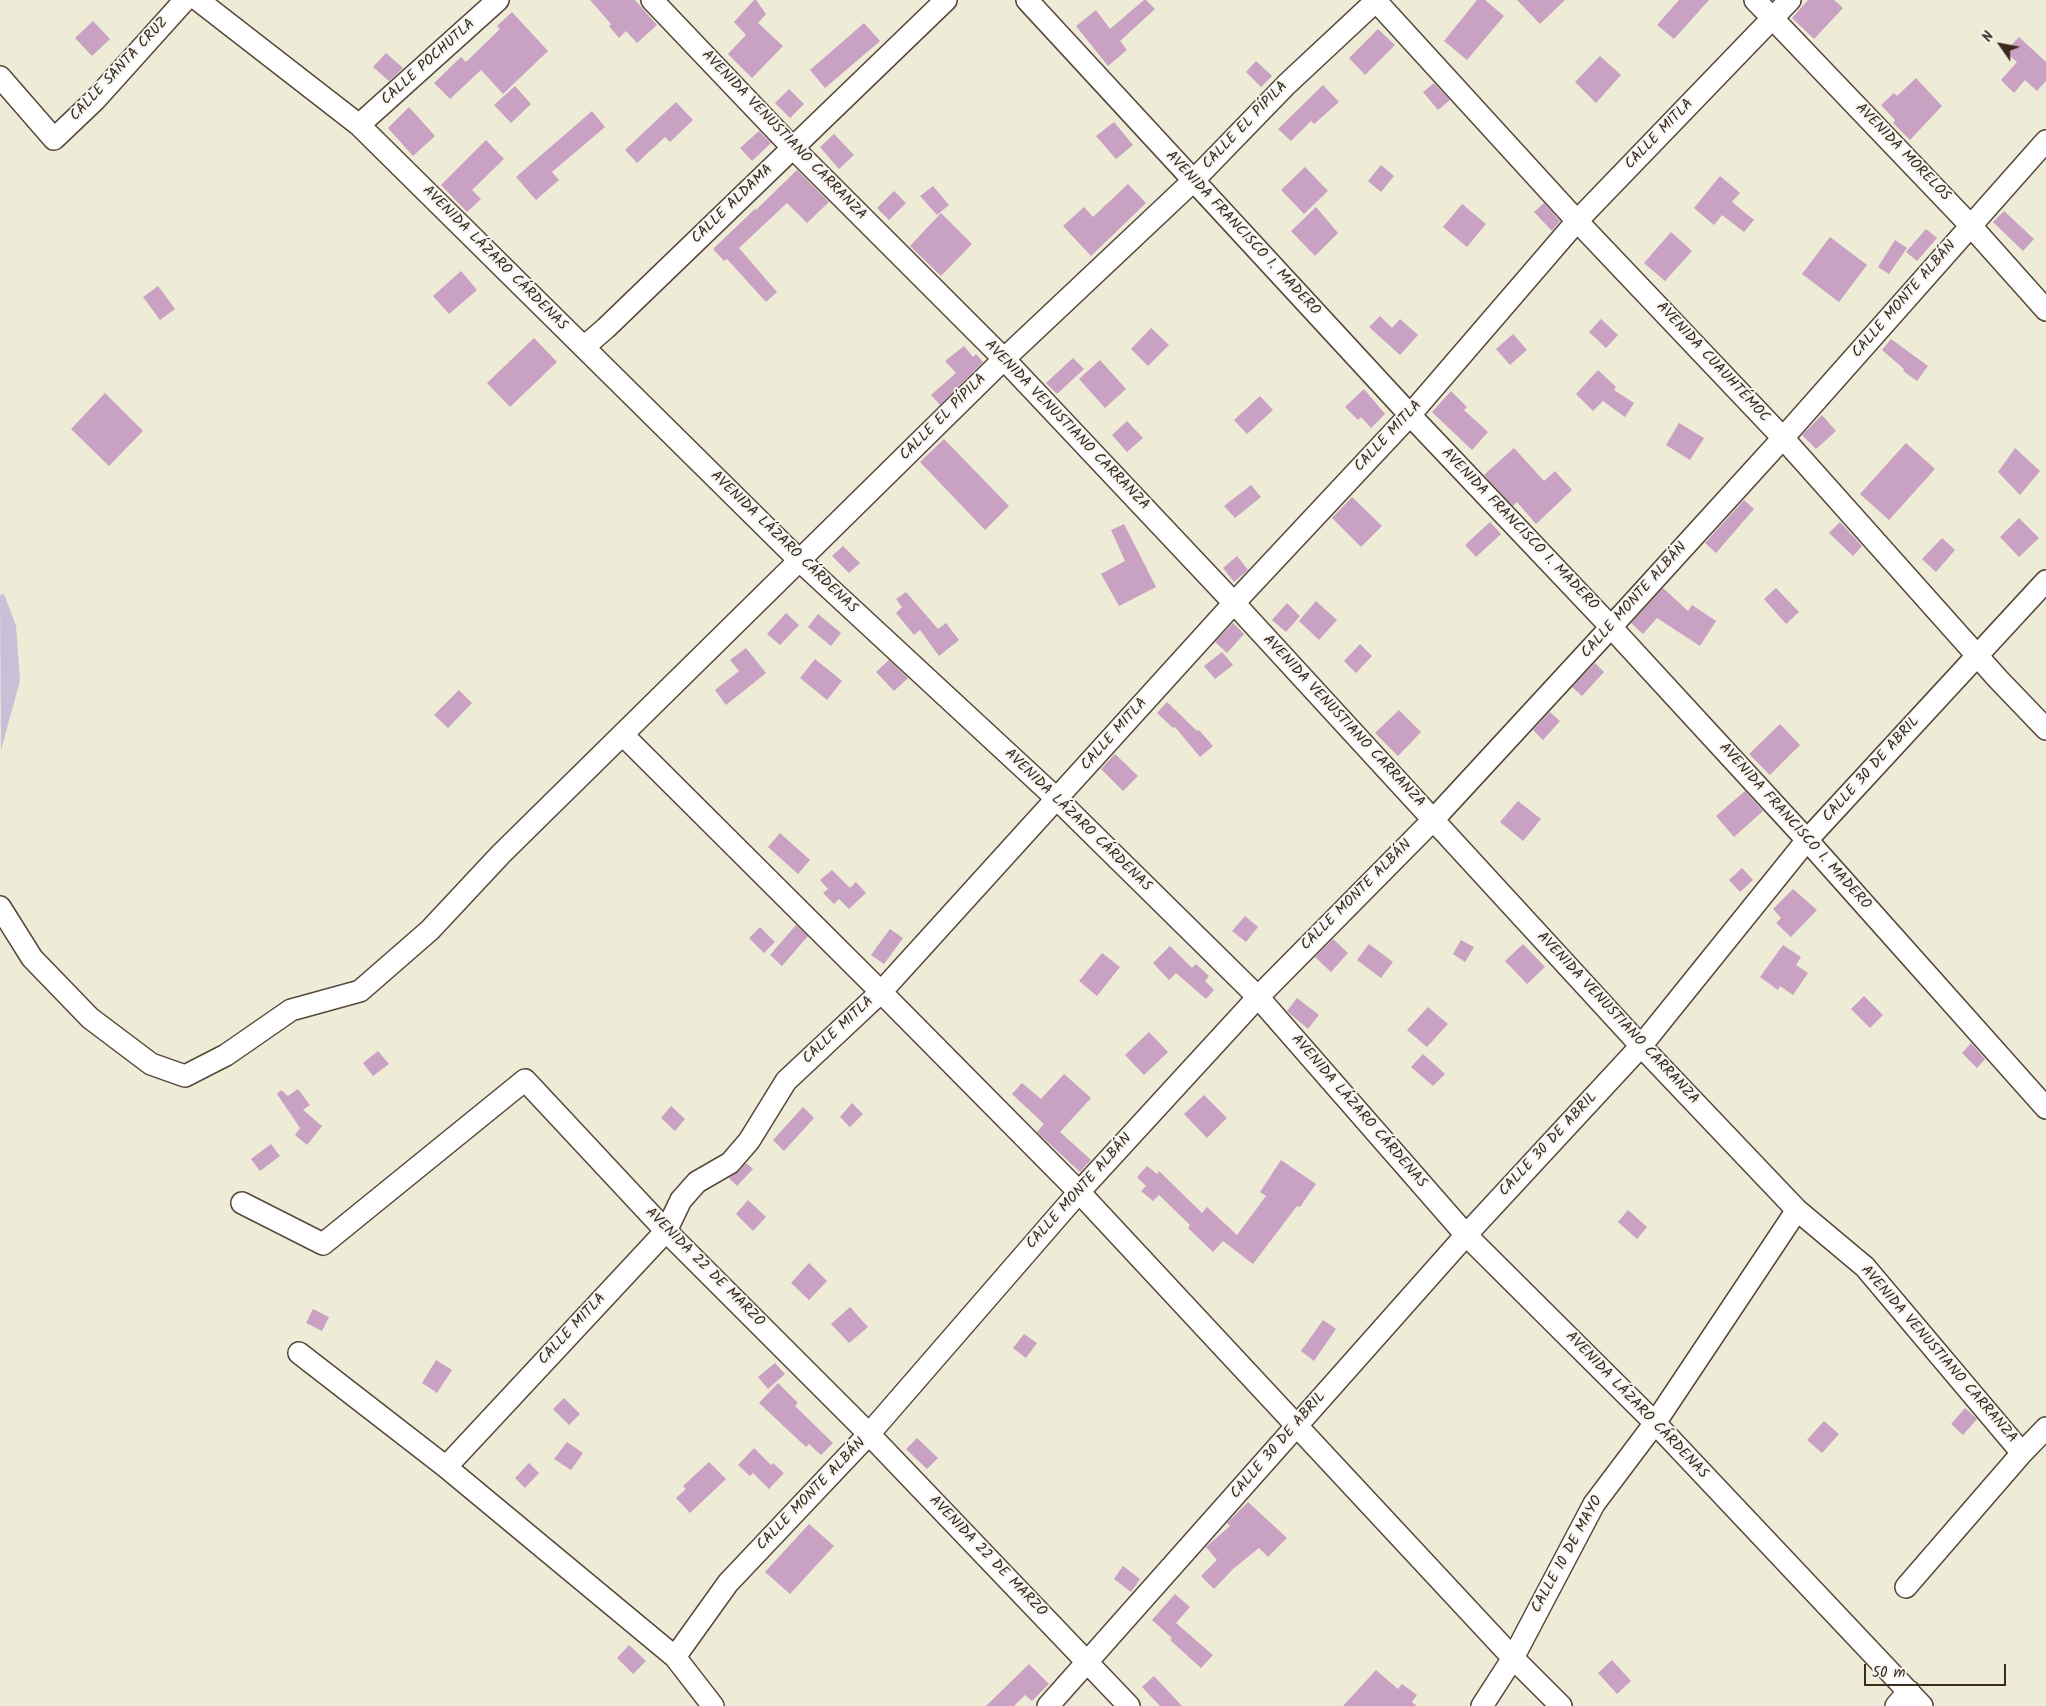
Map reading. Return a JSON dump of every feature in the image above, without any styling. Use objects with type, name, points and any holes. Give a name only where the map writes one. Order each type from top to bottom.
[{"type":"street","name":"CALLE SANTA CRUZ","points":[[0,77],[54,139],[95,100],[185,0]]},
{"type":"street","name":"AVENIDA LÁZARO CÁRDENAS","points":[[198,0],[360,125],[800,561],[1057,799],[1258,997],[1466,1235],[1655,1422],[1909,1701]]},
{"type":"street","name":"CALLE POCHUTLA","points":[[360,125],[498,0]]},
{"type":"street","name":"AVENIDA VENUSTIANO CARRANZA","points":[[652,0],[792,147],[1004,360],[1234,603],[1641,1046],[1797,1210],[1865,1267],[2022,1453]]},
{"type":"street","name":"CALLE ALDAMA","points":[[584,347],[606,328],[946,0]]},
{"type":"street","name":"AVENIDA FRANCISCO I. MADERO","points":[[1027,0],[1410,415],[1611,627],[1808,840],[2046,1108]]},
{"type":"street","name":"CALLE EL PÍPILA","points":[[0,907],[32,958],[90,1018],[151,1064],[185,1076],[226,1055],[291,1010],[360,991],[430,930],[501,854],[1004,360],[1193,181],[1287,84],[1376,0]]},
{"type":"street","name":"AVENIDA CUAUHTÉMOC","points":[[1376,0],[1577,221],[1783,438],[1977,655],[2046,729]]},
{"type":"street","name":"AVENIDA MORELOS","points":[[1755,0],[1971,226],[2046,310]]},
{"type":"street","name":"CALLE MITLA","points":[[446,1467],[666,1231],[681,1200],[697,1182],[730,1163],[749,1141],[786,1081],[881,992],[1234,603],[1410,415],[1577,221],[1790,0]]},
{"type":"street","name":"CALLE MONTE ALBÁN","points":[[675,1657],[728,1583],[869,1434],[1079,1192],[1258,997],[1433,820],[1611,627],[1783,438],[2046,141]]},
{"type":"street","name":"CALLE 30 DE ABRIL","points":[[1048,1706],[1466,1235],[1641,1046],[1808,840],[2046,581]]},
{"type":"street","points":[[623,735],[1079,1192],[1513,1658],[1561,1706]]},
{"type":"street","name":"AVENIDA 22 DE MARZO","points":[[242,1202],[323,1244],[525,1080],[666,1231],[869,1434],[1130,1706]]},
{"type":"street","name":"CALLE 10 DE MAYO","points":[[1482,1706],[1513,1658],[1594,1504],[1655,1422],[1797,1210]]},
{"type":"street","points":[[299,1353],[446,1467],[675,1657],[714,1706]]},
{"type":"street","points":[[1906,1587],[2046,1428]]},
{"type":"shaded area","points":[[4,594],[16,626],[20,681],[1,750],[0,595]]},
{"type":"building","points":[[590,0],[635,0],[657,25],[637,43],[626,31],[619,38],[609,26],[611,24]]},
{"type":"building","points":[[756,0],[766,14],[758,23],[783,46],[752,78],[728,54],[746,35],[734,22]]},
{"type":"building","points":[[1144,0],[1155,9],[1120,41],[1127,50],[1108,66],[1076,26],[1096,10],[1110,29]]},
{"type":"building","points":[[1477,0],[1485,0],[1504,16],[1467,60],[1444,41]]},
{"type":"building","points":[[1517,0],[1565,0],[1540,24]]},
{"type":"building","points":[[1679,0],[1709,0],[1674,39],[1657,25]]},
{"type":"building","points":[[1808,0],[1834,0],[1843,8],[1814,39],[1792,18]]},
{"type":"building","points":[[512,12],[548,51],[503,94],[481,70],[450,99],[434,83],[461,57],[466,62],[500,29],[497,26]]},
{"type":"building","points":[[93,21],[110,39],[92,56],[75,38]]},
{"type":"building","points":[[864,23],[880,41],[825,88],[810,70]]},
{"type":"building","points":[[1378,29],[1395,45],[1365,75],[1349,58]]},
{"type":"building","points":[[2019,37],[2046,62],[2046,81],[2037,91],[2025,80],[2014,93],[2001,80],[2017,62],[2005,52]]},
{"type":"building","points":[[386,53],[403,68],[389,81],[373,67]]},
{"type":"building","points":[[1600,56],[1621,75],[1596,103],[1575,82]]},
{"type":"building","points":[[1256,61],[1272,76],[1261,87],[1246,72]]},
{"type":"building","points":[[1916,78],[1942,106],[1910,140],[1893,123],[1895,120],[1881,105],[1894,93],[1897,96]]},
{"type":"building","points":[[1434,83],[1450,100],[1438,110],[1423,92]]},
{"type":"building","points":[[1323,85],[1339,102],[1314,124],[1311,121],[1291,141],[1278,129]]},
{"type":"building","points":[[515,86],[531,104],[511,123],[494,105]]},
{"type":"building","points":[[789,89],[804,104],[790,118],[775,103]]},
{"type":"building","points":[[676,102],[693,120],[670,142],[665,137],[637,163],[625,150]]},
{"type":"building","points":[[409,107],[435,136],[413,156],[388,128]]},
{"type":"building","points":[[592,111],[605,127],[552,172],[559,180],[536,200],[516,177]]},
{"type":"building","points":[[1114,122],[1133,145],[1116,159],[1096,136]]},
{"type":"building","points":[[759,131],[771,143],[752,161],[740,148]]},
{"type":"building","points":[[834,134],[854,155],[839,169],[820,147]]},
{"type":"building","points":[[486,140],[504,159],[472,190],[481,199],[467,212],[441,185]]},
{"type":"building","points":[[1381,165],[1394,176],[1381,192],[1368,181]]},
{"type":"building","points":[[1305,167],[1328,191],[1304,214],[1281,190]]},
{"type":"building","points":[[797,170],[829,202],[807,223],[787,203],[739,248],[777,292],[766,302],[727,259],[724,261],[713,249]]},
{"type":"building","points":[[1720,176],[1740,193],[1732,202],[1754,220],[1744,232],[1722,215],[1714,225],[1694,208]]},
{"type":"building","points":[[1128,184],[1146,203],[1091,256],[1063,226],[1084,207],[1093,217]]},
{"type":"building","points":[[933,186],[949,205],[937,215],[920,196]]},
{"type":"building","points":[[894,191],[906,203],[889,220],[877,208]]},
{"type":"building","points":[[1544,203],[1560,221],[1552,231],[1534,212]]},
{"type":"building","points":[[1462,204],[1486,224],[1467,247],[1443,227]]},
{"type":"building","points":[[1316,207],[1338,233],[1315,256],[1291,231]]},
{"type":"building","points":[[2004,211],[2034,239],[2023,251],[1993,222]]},
{"type":"building","points":[[941,213],[972,244],[941,276],[910,246]]},
{"type":"building","points":[[1926,229],[1937,238],[1917,261],[1906,252]]},
{"type":"building","points":[[1671,232],[1692,251],[1665,281],[1644,263]]},
{"type":"building","points":[[1830,237],[1867,265],[1839,302],[1802,274]]},
{"type":"building","points":[[1895,240],[1907,248],[1889,274],[1878,267]]},
{"type":"building","points":[[461,271],[477,290],[449,314],[433,296]]},
{"type":"building","points":[[158,286],[175,309],[160,320],[143,297]]},
{"type":"building","points":[[1380,316],[1392,328],[1400,319],[1418,335],[1400,355],[1369,327]]},
{"type":"building","points":[[1601,319],[1618,335],[1606,348],[1589,332]]},
{"type":"building","points":[[1151,328],[1169,345],[1148,366],[1131,349]]},
{"type":"building","points":[[1513,334],[1527,350],[1510,365],[1496,349]]},
{"type":"building","points":[[534,338],[557,362],[510,407],[487,383]]},
{"type":"building","points":[[1891,339],[1928,366],[1917,381],[1903,371],[1904,369],[1882,350]]},
{"type":"building","points":[[964,346],[973,357],[976,354],[983,362],[940,405],[931,395],[956,373],[945,361]]},
{"type":"building","points":[[1073,358],[1084,369],[1057,394],[1046,383]]},
{"type":"building","points":[[1100,360],[1126,389],[1105,408],[1079,379]]},
{"type":"building","points":[[1598,370],[1616,387],[1614,390],[1634,403],[1625,417],[1603,401],[1593,411],[1576,394]]},
{"type":"building","points":[[1364,389],[1385,414],[1371,428],[1361,417],[1358,420],[1345,407]]},
{"type":"building","points":[[1451,391],[1467,407],[1464,410],[1488,432],[1472,450],[1432,412]]},
{"type":"building","points":[[105,393],[143,431],[109,466],[71,429]]},
{"type":"building","points":[[1260,396],[1273,410],[1247,434],[1234,420]]},
{"type":"building","points":[[1822,415],[1836,431],[1816,449],[1802,435]]},
{"type":"building","points":[[1127,421],[1143,438],[1127,452],[1112,435]]},
{"type":"building","points":[[1679,423],[1704,438],[1690,460],[1666,445]]},
{"type":"building","points":[[944,439],[1009,506],[985,530],[920,462]]},
{"type":"building","points":[[1906,443],[1935,469],[1889,520],[1860,494]]},
{"type":"building","points":[[1514,448],[1544,481],[1555,471],[1572,490],[1536,524],[1517,502],[1513,506],[1484,475]]},
{"type":"building","points":[[2015,448],[2040,471],[2020,495],[1998,472]]},
{"type":"building","points":[[1251,485],[1261,497],[1235,518],[1224,506]]},
{"type":"building","points":[[1352,497],[1382,526],[1361,547],[1332,518]]},
{"type":"building","points":[[1744,500],[1754,509],[1716,553],[1705,543]]},
{"type":"building","points":[[2019,518],[2039,538],[2019,557],[2000,537]]},
{"type":"building","points":[[1490,522],[1501,534],[1476,557],[1465,545]]},
{"type":"building","points":[[1840,522],[1862,546],[1853,556],[1829,533]]},
{"type":"building","points":[[1124,524],[1156,587],[1119,606],[1101,574],[1125,561],[1111,530]]},
{"type":"building","points":[[1942,538],[1955,550],[1936,572],[1922,559]]},
{"type":"building","points":[[843,546],[860,563],[849,573],[832,556]]},
{"type":"building","points":[[1237,556],[1248,570],[1234,582],[1223,568]]},
{"type":"building","points":[[1663,588],[1688,611],[1692,605],[1716,621],[1700,646],[1657,618],[1643,634],[1631,623]]},
{"type":"building","points":[[1776,588],[1799,612],[1786,624],[1764,599]]},
{"type":"building","points":[[906,592],[938,629],[946,623],[959,640],[939,656],[920,630],[914,635],[896,613],[902,607],[896,599]]},
{"type":"building","points":[[1316,601],[1337,620],[1319,640],[1299,621]]},
{"type":"building","points":[[1287,603],[1300,616],[1286,632],[1272,620]]},
{"type":"building","points":[[786,613],[799,625],[780,645],[767,634]]},
{"type":"building","points":[[818,614],[841,633],[831,646],[808,627]]},
{"type":"building","points":[[1233,623],[1244,634],[1227,653],[1215,642]]},
{"type":"building","points":[[1360,644],[1372,656],[1356,673],[1344,661]]},
{"type":"building","points":[[746,648],[766,673],[726,705],[715,690],[739,671],[730,660]]},
{"type":"building","points":[[1222,652],[1233,665],[1215,679],[1204,666]]},
{"type":"building","points":[[815,659],[842,681],[827,700],[800,678]]},
{"type":"building","points":[[889,660],[908,678],[894,691],[876,672]]},
{"type":"building","points":[[1595,663],[1604,672],[1582,696],[1572,687]]},
{"type":"building","points":[[459,690],[472,703],[448,728],[434,715]]},
{"type":"building","points":[[1167,702],[1197,731],[1199,730],[1213,746],[1200,757],[1175,727],[1173,728],[1157,713]]},
{"type":"building","points":[[1399,710],[1421,732],[1398,756],[1375,733]]},
{"type":"building","points":[[1550,712],[1560,721],[1543,740],[1533,730]]},
{"type":"building","points":[[1780,724],[1800,745],[1770,775],[1749,754]]},
{"type":"building","points":[[1115,754],[1138,776],[1123,791],[1101,769]]},
{"type":"building","points":[[1745,791],[1763,811],[1734,837],[1716,816]]},
{"type":"building","points":[[1518,801],[1541,819],[1523,841],[1500,822]]},
{"type":"building","points":[[780,833],[810,860],[798,874],[768,847]]},
{"type":"building","points":[[1742,868],[1753,880],[1740,892],[1729,880]]},
{"type":"building","points":[[832,870],[850,888],[856,882],[866,893],[849,909],[839,899],[834,904],[823,893],[828,889],[820,880]]},
{"type":"building","points":[[1793,889],[1817,910],[1791,937],[1776,923],[1781,918],[1773,909]]},
{"type":"building","points":[[1245,916],[1258,927],[1246,942],[1232,931]]},
{"type":"building","points":[[796,925],[808,936],[782,966],[770,955]]},
{"type":"building","points":[[760,927],[775,942],[764,953],[749,938]]},
{"type":"building","points":[[890,929],[903,938],[884,964],[871,955]]},
{"type":"building","points":[[1333,939],[1348,953],[1331,972],[1315,957]]},
{"type":"building","points":[[1461,940],[1474,947],[1465,962],[1453,954]]},
{"type":"building","points":[[1369,944],[1393,962],[1381,978],[1357,960]]},
{"type":"building","points":[[1523,944],[1545,967],[1527,984],[1505,961]]},
{"type":"building","points":[[1783,945],[1801,957],[1796,965],[1808,973],[1793,995],[1780,986],[1778,990],[1760,977]]},
{"type":"building","points":[[1170,946],[1192,968],[1196,964],[1209,976],[1205,981],[1214,990],[1206,999],[1176,973],[1169,980],[1153,963]]},
{"type":"building","points":[[1102,953],[1120,967],[1097,996],[1079,981]]},
{"type":"building","points":[[1864,996],[1883,1015],[1870,1028],[1851,1009]]},
{"type":"building","points":[[1297,998],[1319,1015],[1308,1029],[1287,1011]]},
{"type":"building","points":[[1428,1007],[1448,1024],[1427,1047],[1407,1030]]},
{"type":"building","points":[[1149,1032],[1168,1052],[1144,1075],[1125,1055]]},
{"type":"building","points":[[1971,1043],[1985,1059],[1977,1068],[1962,1053]]},
{"type":"building","points":[[378,1051],[389,1064],[373,1076],[363,1063]]},
{"type":"building","points":[[1423,1054],[1445,1074],[1433,1086],[1411,1067]]},
{"type":"building","points":[[1064,1074],[1091,1098],[1060,1132],[1091,1160],[1080,1172],[1037,1132],[1044,1124],[1012,1094],[1022,1083],[1041,1099]]},
{"type":"building","points":[[298,1089],[310,1105],[303,1110],[322,1126],[307,1145],[295,1135],[300,1128],[277,1094],[281,1090],[288,1096]]},
{"type":"building","points":[[1204,1095],[1227,1118],[1207,1138],[1184,1114]]},
{"type":"building","points":[[852,1103],[863,1114],[850,1127],[840,1117]]},
{"type":"building","points":[[671,1106],[685,1119],[675,1131],[661,1118]]},
{"type":"building","points":[[803,1107],[814,1118],[784,1151],[773,1140]]},
{"type":"building","points":[[271,1144],[280,1156],[260,1171],[251,1159]]},
{"type":"building","points":[[1281,1160],[1316,1184],[1300,1207],[1297,1206],[1253,1264],[1223,1241],[1213,1252],[1188,1228],[1190,1225],[1159,1195],[1153,1201],[1141,1191],[1146,1186],[1137,1177],[1147,1166],[1157,1174],[1159,1171],[1202,1213],[1207,1207],[1237,1235],[1266,1196],[1260,1192]]},
{"type":"building","points":[[746,1163],[753,1169],[737,1186],[729,1178]]},
{"type":"building","points":[[748,1200],[766,1217],[753,1231],[736,1214]]},
{"type":"building","points":[[1628,1210],[1647,1227],[1637,1239],[1618,1222]]},
{"type":"building","points":[[809,1263],[827,1281],[809,1300],[791,1283]]},
{"type":"building","points":[[850,1307],[868,1327],[849,1343],[831,1324]]},
{"type":"building","points":[[313,1309],[329,1317],[322,1331],[306,1323]]},
{"type":"building","points":[[1323,1320],[1336,1329],[1314,1361],[1301,1351]]},
{"type":"building","points":[[1024,1334],[1037,1343],[1026,1358],[1013,1348]]},
{"type":"building","points":[[436,1360],[452,1370],[437,1393],[422,1383]]},
{"type":"building","points":[[775,1363],[785,1374],[768,1389],[758,1377]]},
{"type":"building","points":[[778,1383],[798,1403],[795,1406],[833,1443],[821,1455],[809,1444],[806,1447],[759,1403]]},
{"type":"building","points":[[564,1398],[580,1414],[569,1425],[553,1409]]},
{"type":"building","points":[[1965,1408],[1977,1419],[1963,1435],[1951,1424]]},
{"type":"building","points":[[1824,1421],[1839,1434],[1822,1453],[1807,1440]]},
{"type":"building","points":[[917,1438],[938,1458],[927,1469],[906,1449]]},
{"type":"building","points":[[567,1442],[583,1453],[571,1470],[554,1459]]},
{"type":"building","points":[[754,1448],[771,1465],[773,1463],[784,1473],[769,1489],[753,1473],[750,1476],[738,1465]]},
{"type":"building","points":[[709,1462],[726,1479],[690,1513],[676,1498],[686,1489],[683,1486]]},
{"type":"building","points":[[529,1463],[539,1473],[525,1488],[515,1478]]},
{"type":"building","points":[[1248,1502],[1287,1538],[1268,1557],[1259,1548],[1233,1569],[1214,1589],[1201,1576],[1217,1560],[1206,1547],[1230,1526],[1227,1523]]},
{"type":"building","points":[[809,1524],[834,1546],[790,1594],[765,1572]]},
{"type":"building","points":[[1123,1566],[1140,1579],[1131,1592],[1114,1579]]},
{"type":"building","points":[[1175,1594],[1190,1607],[1176,1623],[1213,1655],[1201,1668],[1170,1640],[1172,1638],[1152,1620]]},
{"type":"building","points":[[629,1645],[646,1661],[633,1674],[617,1658]]},
{"type":"building","points":[[1612,1660],[1631,1681],[1617,1694],[1598,1673]]},
{"type":"building","points":[[1029,1664],[1049,1684],[1032,1701],[1025,1695],[1014,1706],[986,1706]]},
{"type":"building","points":[[1376,1670],[1398,1689],[1402,1684],[1417,1695],[1412,1702],[1417,1706],[1343,1706]]},
{"type":"building","points":[[1154,1676],[1182,1706],[1160,1706],[1142,1687]]}]
